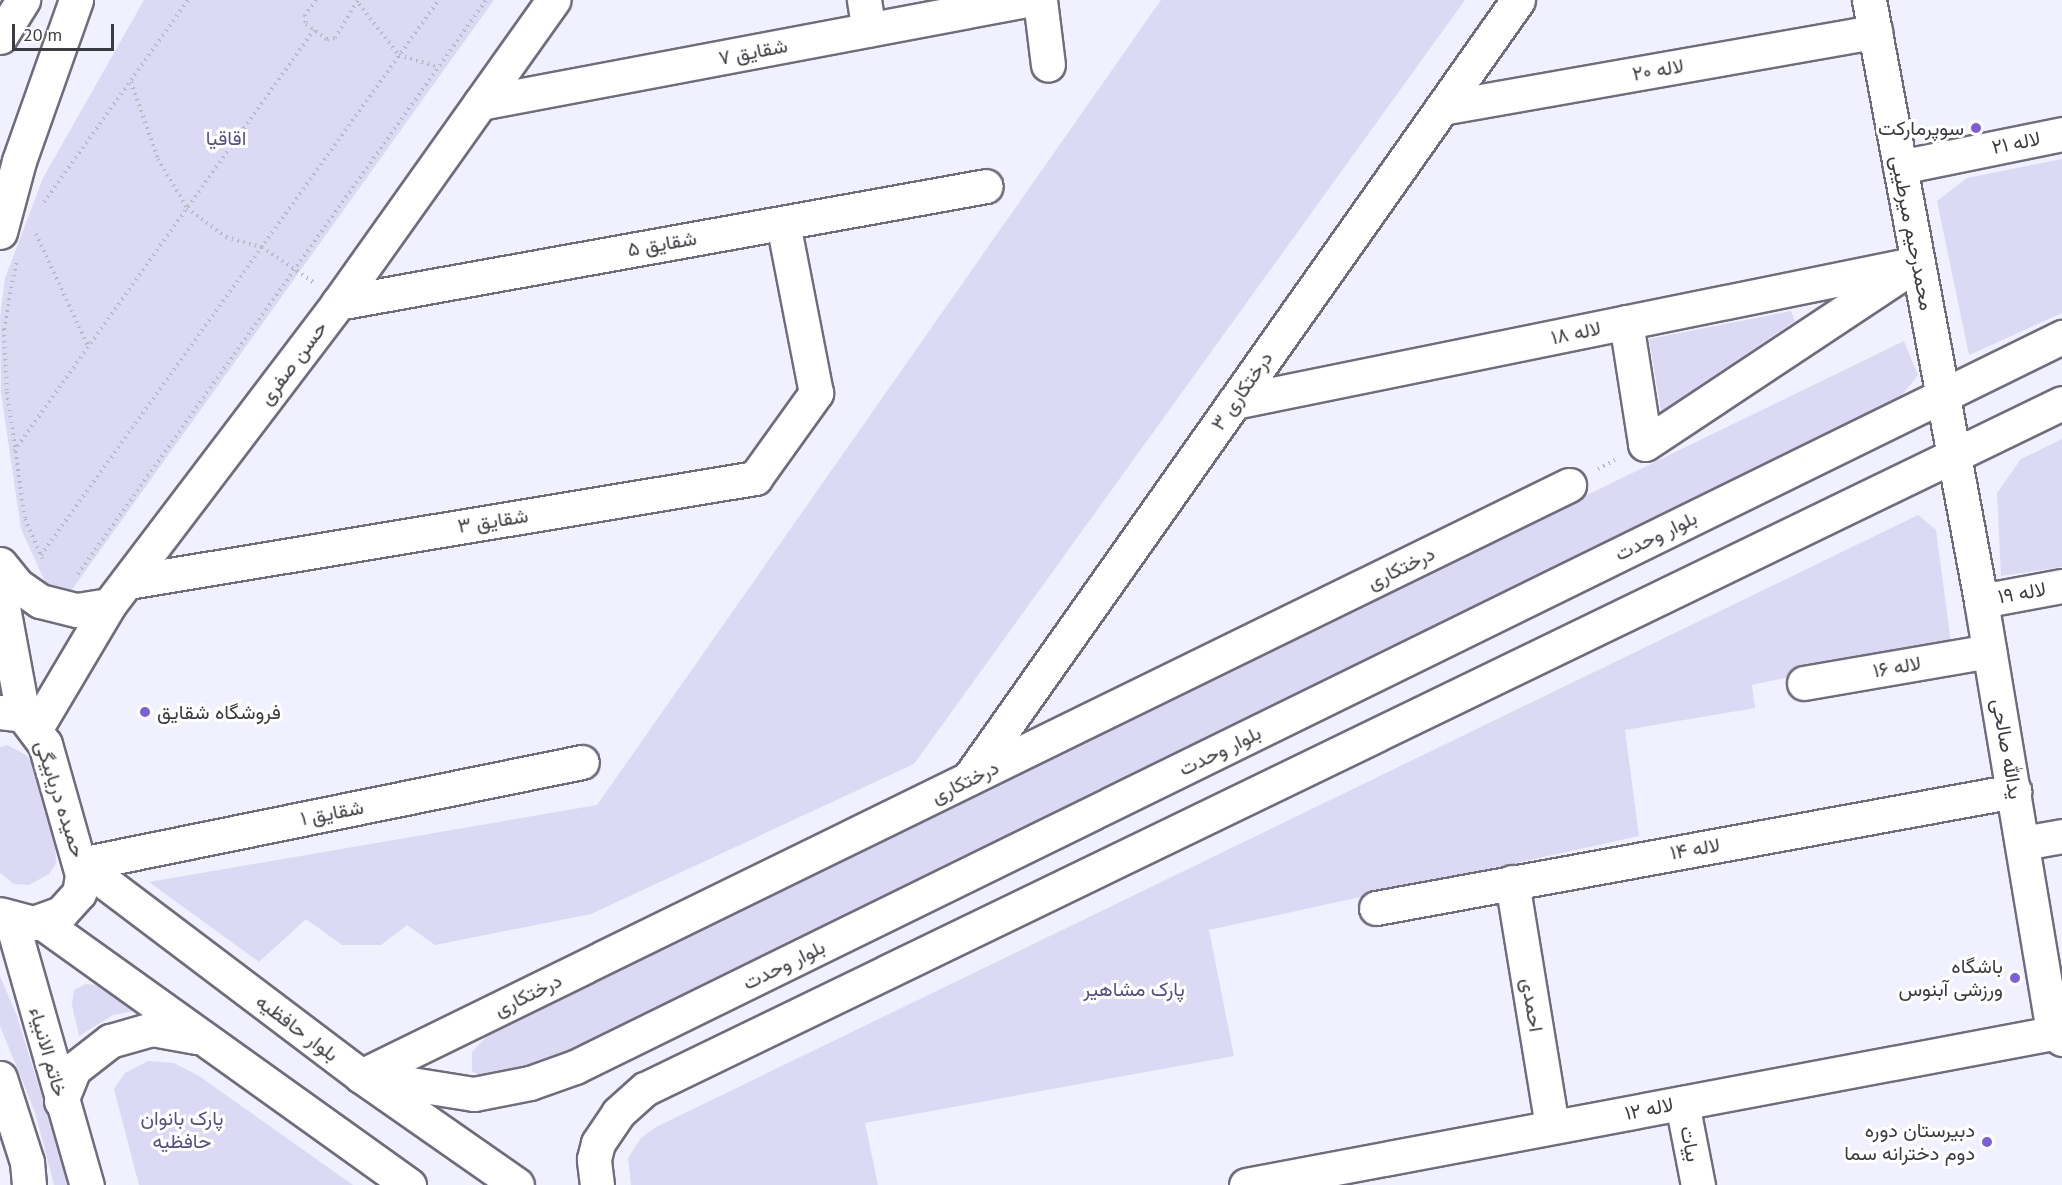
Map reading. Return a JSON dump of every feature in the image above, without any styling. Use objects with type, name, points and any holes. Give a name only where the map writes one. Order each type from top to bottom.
[{"type":"street","points":[[0,37],[23,0]]},
{"type":"street","points":[[9,244],[19,161],[76,0]]},
{"type":"street","name":"حسن صفری","points":[[20,718],[119,594],[338,303],[553,0]]},
{"type":"street","name":"شقایق ۷","points":[[480,104],[866,15],[1026,0]]},
{"type":"street","points":[[1040,0],[1048,65]]},
{"type":"street","name":"درختکاری ۳","points":[[967,782],[1518,0]]},
{"type":"street","name":"محمدرحیم میرطیبی","points":[[1869,0],[1953,455]]},
{"type":"street","name":"لاله ۲۰","points":[[1442,108],[1875,32]]},
{"type":"street","name":"لاله ۲۱","points":[[1900,166],[2062,134]]},
{"type":"street","name":"شقایق ۵","points":[[338,303],[986,186]]},
{"type":"street","name":"شقایق ۳","points":[[0,564],[17,585],[40,601],[77,610],[119,594],[755,478],[816,393],[783,222]]},
{"type":"street","points":[[1626,322],[1645,444],[1918,262]]},
{"type":"street","name":"لاله ۱۸","points":[[1234,402],[1918,262]]},
{"type":"street","name":"بلوار وحدت","points":[[361,1076],[474,1094],[530,1083],[575,1067],[2062,337]]},
{"type":"street","points":[[597,1185],[594,1159],[597,1143],[618,1113],[645,1089],[2062,404]]},
{"type":"street","name":"یدالله صالحی","points":[[1953,455],[1981,601],[2057,1036]]},
{"type":"street","name":"درختکاری","points":[[361,1076],[967,782],[1569,485]]},
{"type":"street","name":"لاله ۱۹","points":[[1981,601],[2062,586]]},
{"type":"street","name":"حمیده دریابیگی","points":[[0,591],[20,718],[45,744],[81,864],[82,886],[74,901],[61,913],[17,918]]},
{"type":"street","name":"لاله ۱۶","points":[[1804,683],[1989,651]]},
{"type":"street","name":"شقایق ۱","points":[[81,864],[582,762]]},
{"type":"street","name":"لاله ۱۴","points":[[1376,908],[2014,791]]},
{"type":"street","points":[[2023,843],[2062,836]]},
{"type":"street","name":"بلوار حافظیه","points":[[81,864],[361,1076],[517,1185]]},
{"type":"street","name":"احمدی","points":[[1512,882],[1552,1127]]},
{"type":"street","points":[[17,918],[204,1039],[409,1185]]},
{"type":"street","name":"خاتم الانبیاء","points":[[17,918],[61,1101],[87,1185]]},
{"type":"street","points":[[61,1101],[74,1069],[110,1041],[152,1029],[204,1039]]},
{"type":"street","name":"لاله ۱۲","points":[[1246,1185],[1682,1103],[2057,1036]]},
{"type":"street","points":[[0,1078],[27,1162],[29,1185]]},
{"type":"street","name":"بیات","points":[[1682,1103],[1698,1185]]},
{"type":"path","points":[[37,212],[188,0]]},
{"type":"path","points":[[316,0],[305,15],[306,24],[327,39],[335,38],[359,2],[399,55],[438,67]]},
{"type":"path","points":[[40,556],[439,0]]},
{"type":"path","points":[[75,577],[486,0]]},
{"type":"path","points":[[14,451],[314,30]]},
{"type":"path","points":[[131,81],[158,159],[187,208],[226,237],[262,247],[295,267],[338,303]]},
{"type":"path","points":[[32,225],[88,346]]},
{"type":"path","points":[[9,244],[4,329],[14,451],[25,519],[45,564]]},
{"type":"path","points":[[1569,485],[1645,444]]},
{"type":"green space","name":"اقاقیا","points":[[144,0],[494,0],[66,598],[46,584],[21,529],[1,393],[0,317],[5,278],[43,178]]},
{"type":"green space","points":[[1161,0],[1465,0],[914,764],[591,914],[435,945],[407,925],[381,945],[342,945],[306,919],[259,962],[149,882],[597,805]]},
{"type":"green space","points":[[2062,159],[2062,313],[1969,355],[1937,201],[1967,178]]},
{"type":"green space","points":[[1791,311],[1795,321],[1661,411],[1649,339]]},
{"type":"green space","points":[[1904,341],[1918,375],[1895,404],[556,1060],[487,1080],[472,1071],[472,1052],[488,1035],[529,1009]]},
{"type":"green space","points":[[2062,439],[2062,567],[2001,576],[1997,493],[2021,459]]},
{"type":"green space","name":"پارک مشاهیر","points":[[1918,515],[1936,530],[1951,643],[1752,685],[1755,708],[1625,730],[1639,836],[1209,930],[1234,1056],[865,1123],[878,1185],[631,1185],[628,1158],[641,1138],[656,1127]]},
{"type":"green space","points":[[7,745],[26,755],[33,764],[55,838],[56,864],[49,874],[29,885],[14,884],[0,873],[0,747]]},
{"type":"green space","points":[[0,976],[17,1016],[69,1185],[54,1185],[35,1112],[0,1026]]},
{"type":"green space","points":[[86,984],[103,986],[121,995],[135,1011],[113,1015],[79,1036],[72,1005],[74,990]]},
{"type":"green space","name":"پارک بانوان حافظیه","points":[[148,1061],[174,1063],[199,1076],[353,1185],[139,1185],[114,1089],[125,1073]]},
{"type":"place","name":"سوپرمارکت","points":[[1976,128]]},
{"type":"place","name":"فروشگاه شقایق","points":[[145,712]]},
{"type":"place","name":"باشگاه ورزشی آبنوس","points":[[2015,978]]},
{"type":"place","name":"دبیرستان دوره دوم دخترانه سما","points":[[1987,1142]]}]
